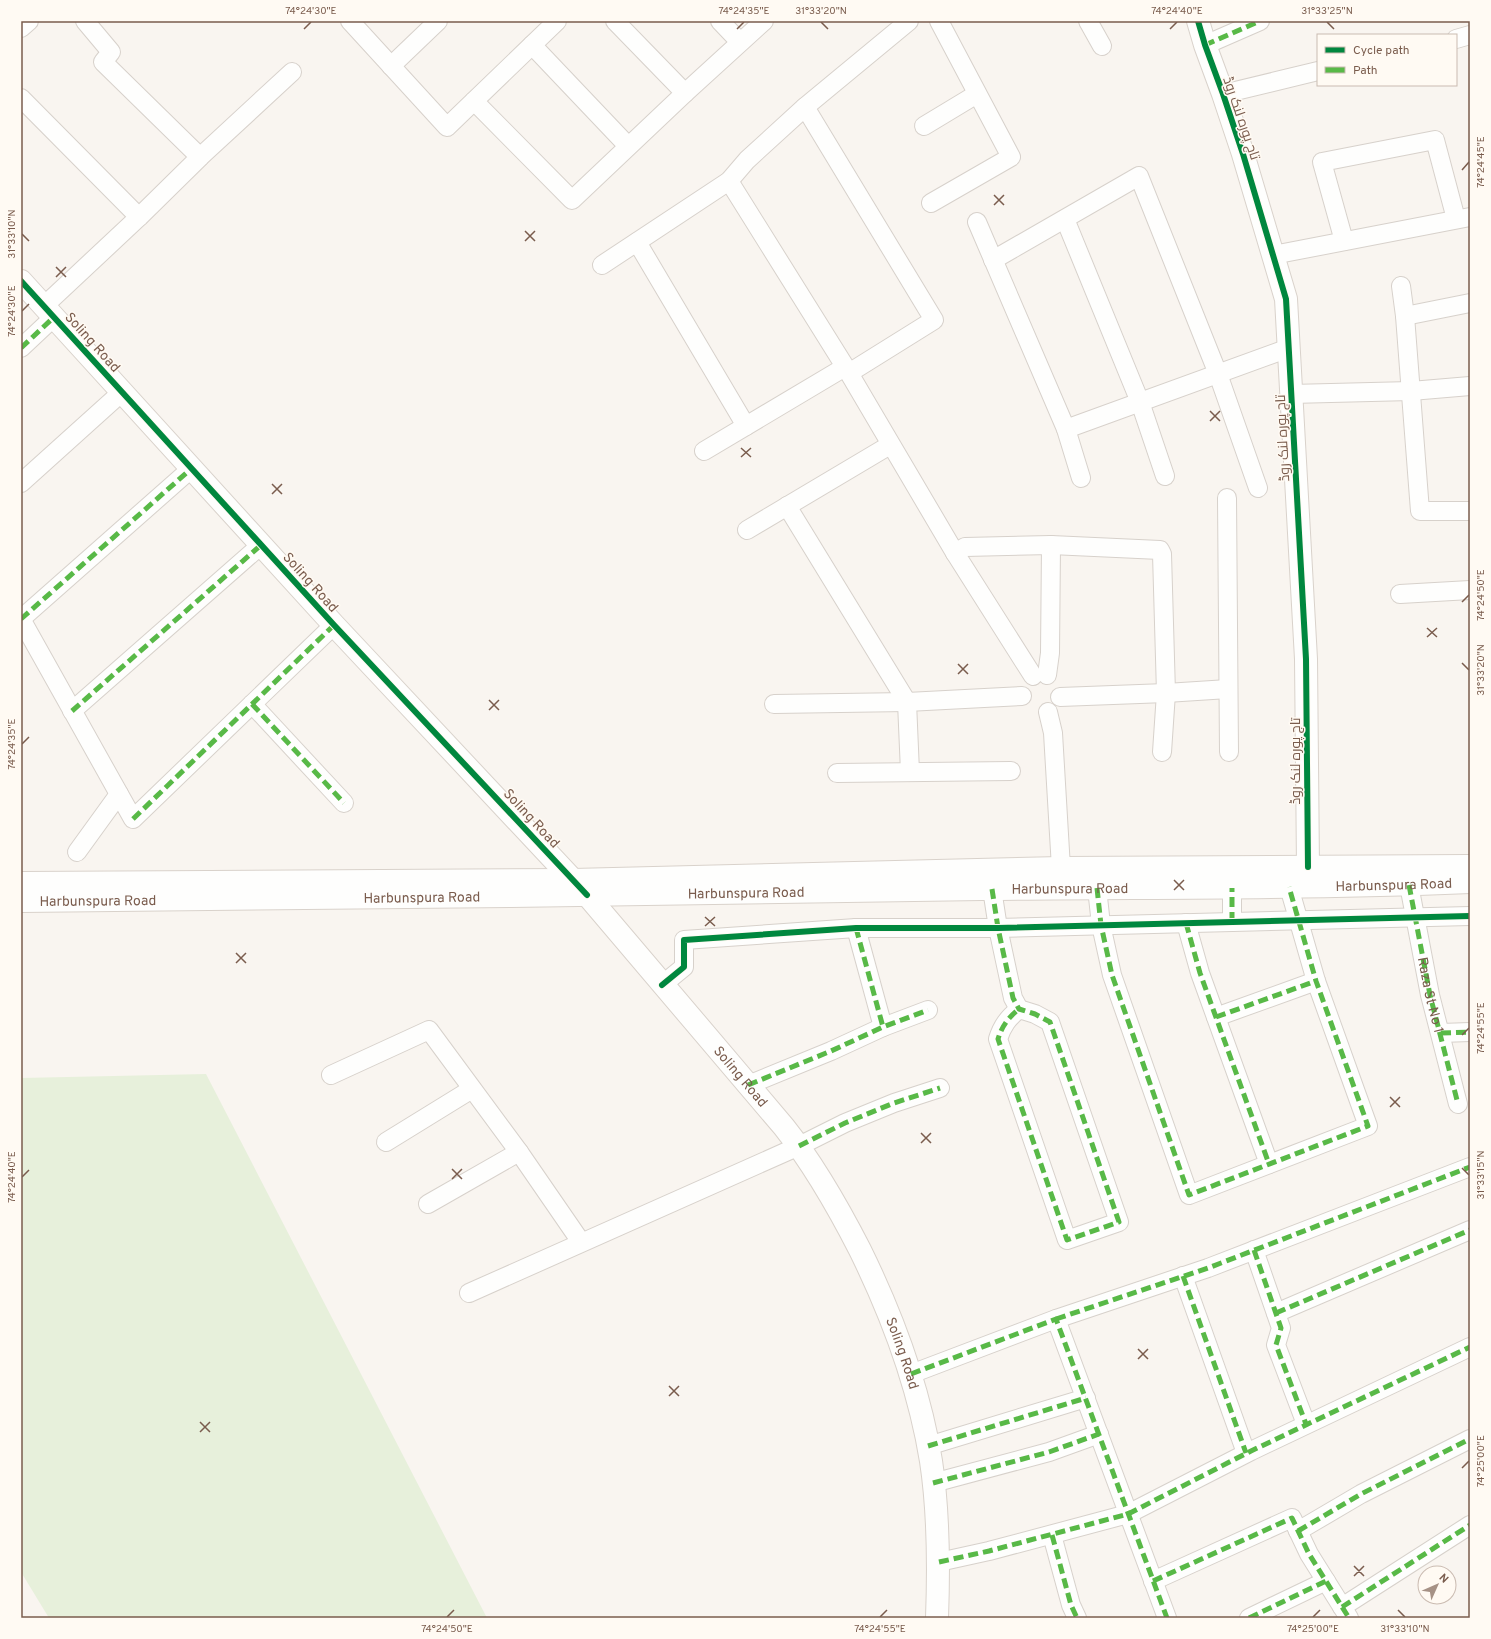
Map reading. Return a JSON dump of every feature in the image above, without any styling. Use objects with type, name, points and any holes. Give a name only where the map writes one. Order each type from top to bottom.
[{"type":"main road","name":"تاج پورہ لنک روڈ","points":[[1198,21],[1204,45],[1223,94],[1286,300],[1306,659],[1308,867]]},
{"type":"main road","name":"Soling Road","points":[[21,281],[334,625],[580,887],[799,1146],[829,1191],[864,1259],[885,1305],[911,1374],[928,1446],[933,1483],[939,1562],[937,1618]]},
{"type":"main road","name":"Harbunspura Road","points":[[21,883],[992,889],[1232,888],[1289,887],[1408,876],[1470,866]]},
{"type":"main road","name":"Harbunspura Road","points":[[21,902],[580,887],[1061,868],[1308,867],[1470,882]]},
{"type":"street","points":[[21,28],[29,21]]},
{"type":"street","points":[[85,21],[111,52],[103,62],[200,157]]},
{"type":"street","points":[[350,21],[447,127],[557,21]]},
{"type":"street","points":[[391,66],[438,21]]},
{"type":"street","points":[[615,21],[684,93]]},
{"type":"street","points":[[720,21],[740,42]]},
{"type":"street","points":[[474,101],[572,200],[684,93],[764,21]]},
{"type":"street","points":[[602,264],[729,181],[748,160],[805,107],[909,21]]},
{"type":"street","points":[[932,203],[1011,157],[939,21]]},
{"type":"street","points":[[1088,21],[1102,46]]},
{"type":"street","points":[[1204,45],[1260,21]]},
{"type":"street","points":[[1457,38],[1470,35]]},
{"type":"street","points":[[532,45],[628,146]]},
{"type":"street","points":[[1223,94],[1317,71]]},
{"type":"street","points":[[21,348],[49,312],[139,217],[200,157],[292,72]]},
{"type":"street","points":[[924,126],[977,94]]},
{"type":"street","points":[[21,98],[139,217]]},
{"type":"street","points":[[704,451],[934,320],[805,107]]},
{"type":"street","points":[[1273,255],[1463,218],[1435,140],[1322,162],[1344,241]]},
{"type":"street","points":[[993,260],[1139,176],[1218,374],[1258,488]]},
{"type":"street","points":[[729,181],[847,370],[955,553],[1040,676]]},
{"type":"street","points":[[1065,219],[1140,402],[1165,476]]},
{"type":"street","points":[[976,222],[1066,430],[1081,478]]},
{"type":"street","points":[[637,242],[746,426]]},
{"type":"street","points":[[1401,286],[1406,316],[1420,511],[1470,511]]},
{"type":"street","points":[[1406,316],[1470,303]]},
{"type":"street","points":[[1066,430],[1289,348]]},
{"type":"street","points":[[1292,394],[1411,391],[1470,386]]},
{"type":"street","points":[[21,483],[122,392]]},
{"type":"street","points":[[747,530],[890,445]]},
{"type":"street","points":[[192,468],[21,619],[133,819],[334,625]]},
{"type":"street","points":[[1226,498],[1229,752]]},
{"type":"street","points":[[787,506],[907,702],[910,772]]},
{"type":"street","points":[[72,711],[261,544]]},
{"type":"street","points":[[955,553],[965,547],[1051,545],[1160,550],[1162,554],[1166,693],[1162,752]]},
{"type":"street","points":[[1040,676],[1050,653],[1051,545]]},
{"type":"street","points":[[1400,594],[1470,590]]},
{"type":"street","points":[[1040,676],[1055,680],[1060,691],[1060,697],[1054,708],[1048,712],[1040,713],[1031,710],[1025,704],[1022,696],[1026,681],[1040,676]]},
{"type":"street","points":[[1060,697],[1228,689]]},
{"type":"street","points":[[774,704],[907,702],[1022,696]]},
{"type":"street","points":[[252,704],[344,803]]},
{"type":"street","points":[[1048,712],[1053,734],[1061,868]]},
{"type":"street","points":[[837,773],[1011,771]]},
{"type":"street","points":[[77,852],[118,794]]},
{"type":"street","name":"Raza St No 1","points":[[1408,876],[1430,996],[1441,1033],[1458,1104]]},
{"type":"street","points":[[1097,888],[1101,925],[1112,975],[1189,1195],[1368,1126],[1316,981],[1289,887]]},
{"type":"street","points":[[1232,888],[1232,922]]},
{"type":"street","points":[[992,889],[998,928],[1013,998],[1019,1009],[1035,1014],[1050,1022],[1119,1222],[1067,1240],[998,1039],[1002,1028],[1009,1018],[1019,1009]]},
{"type":"street","points":[[662,985],[684,967],[684,940],[856,928],[998,928],[1470,916]]},
{"type":"street","points":[[1186,923],[1200,973],[1269,1164]]},
{"type":"street","points":[[856,928],[884,1027]]},
{"type":"street","points":[[1216,1017],[1316,981]]},
{"type":"street","points":[[748,1085],[831,1051],[884,1027],[928,1010]]},
{"type":"street","points":[[331,1075],[429,1030],[519,1152],[581,1242]]},
{"type":"street","points":[[1441,1033],[1470,1032]]},
{"type":"street","points":[[469,1293],[799,1146],[845,1123],[880,1108],[940,1088]]},
{"type":"street","points":[[386,1142],[472,1089]]},
{"type":"street","points":[[428,1204],[519,1152]]},
{"type":"street","points":[[911,1374],[1056,1319],[1254,1250],[1470,1167]]},
{"type":"street","points":[[1276,1313],[1470,1230]]},
{"type":"street","points":[[1254,1250],[1281,1328],[1276,1345],[1306,1424]]},
{"type":"street","points":[[1183,1276],[1246,1453]]},
{"type":"street","points":[[1056,1319],[1167,1618]]},
{"type":"street","points":[[939,1562],[1128,1514],[1246,1453],[1470,1347]]},
{"type":"street","points":[[928,1446],[1086,1398]]},
{"type":"street","points":[[933,1483],[1049,1452],[1099,1434]]},
{"type":"street","points":[[1298,1531],[1362,1494],[1470,1439]]},
{"type":"street","points":[[1154,1581],[1292,1518],[1309,1554],[1345,1612],[1470,1525]]},
{"type":"street","points":[[1052,1534],[1071,1605],[1077,1618]]},
{"type":"street","points":[[1249,1618],[1326,1581]]},
{"type":"green space","points":[[206,1074],[487,1618],[49,1618],[21,1572],[21,1078]]},
{"type":"marked path","points":[[1205,45],[1260,21]]},
{"type":"marked path","points":[[21,348],[54,317]]},
{"type":"marked path","points":[[21,619],[192,468]]},
{"type":"marked path","points":[[72,711],[261,545]]},
{"type":"marked path","points":[[133,819],[334,625]]},
{"type":"marked path","points":[[252,704],[344,803]]},
{"type":"marked path","points":[[1409,885],[1430,995],[1458,1104]]},
{"type":"marked path","points":[[1097,888],[1101,925],[1112,975],[1189,1195],[1368,1126],[1316,981],[1289,887]]},
{"type":"marked path","points":[[1232,888],[1232,922]]},
{"type":"marked path","points":[[992,889],[998,928],[1013,998],[1019,1009],[1035,1014],[1050,1022],[1119,1222],[1067,1240],[998,1039],[1006,1022],[1019,1009]]},
{"type":"marked path","points":[[1186,923],[1200,973],[1269,1164]]},
{"type":"marked path","points":[[856,928],[883,1027]]},
{"type":"marked path","points":[[1216,1017],[1316,981]]},
{"type":"marked path","points":[[748,1085],[831,1051],[883,1027],[928,1010]]},
{"type":"marked path","points":[[1441,1033],[1470,1032]]},
{"type":"marked path","points":[[799,1146],[845,1123],[894,1103],[940,1088]]},
{"type":"marked path","points":[[1056,1319],[1208,1268],[1470,1167]]},
{"type":"marked path","points":[[1276,1313],[1470,1230]]},
{"type":"marked path","points":[[1254,1250],[1281,1328],[1276,1345],[1306,1424]]},
{"type":"marked path","points":[[1183,1276],[1246,1453]]},
{"type":"marked path","points":[[911,1374],[1056,1319],[1167,1618]]},
{"type":"marked path","points":[[939,1562],[989,1551],[1128,1514],[1251,1451],[1470,1347]]},
{"type":"marked path","points":[[928,1446],[1086,1398]]},
{"type":"marked path","points":[[933,1483],[1049,1452],[1099,1434]]},
{"type":"marked path","points":[[1298,1531],[1361,1494],[1470,1439]]},
{"type":"marked path","points":[[1153,1581],[1292,1518],[1309,1554],[1349,1618]]},
{"type":"marked path","points":[[1342,1607],[1470,1525]]},
{"type":"marked path","points":[[1052,1535],[1071,1605],[1077,1618]]},
{"type":"marked path","points":[[1249,1618],[1326,1581]]},
{"type":"cycle path","points":[[1198,21],[1243,154],[1286,299],[1306,659],[1308,867]]},
{"type":"cycle path","points":[[21,281],[334,625],[587,895]]},
{"type":"cycle path","points":[[662,985],[684,967],[684,940],[856,928],[998,928],[1470,916]]}]
